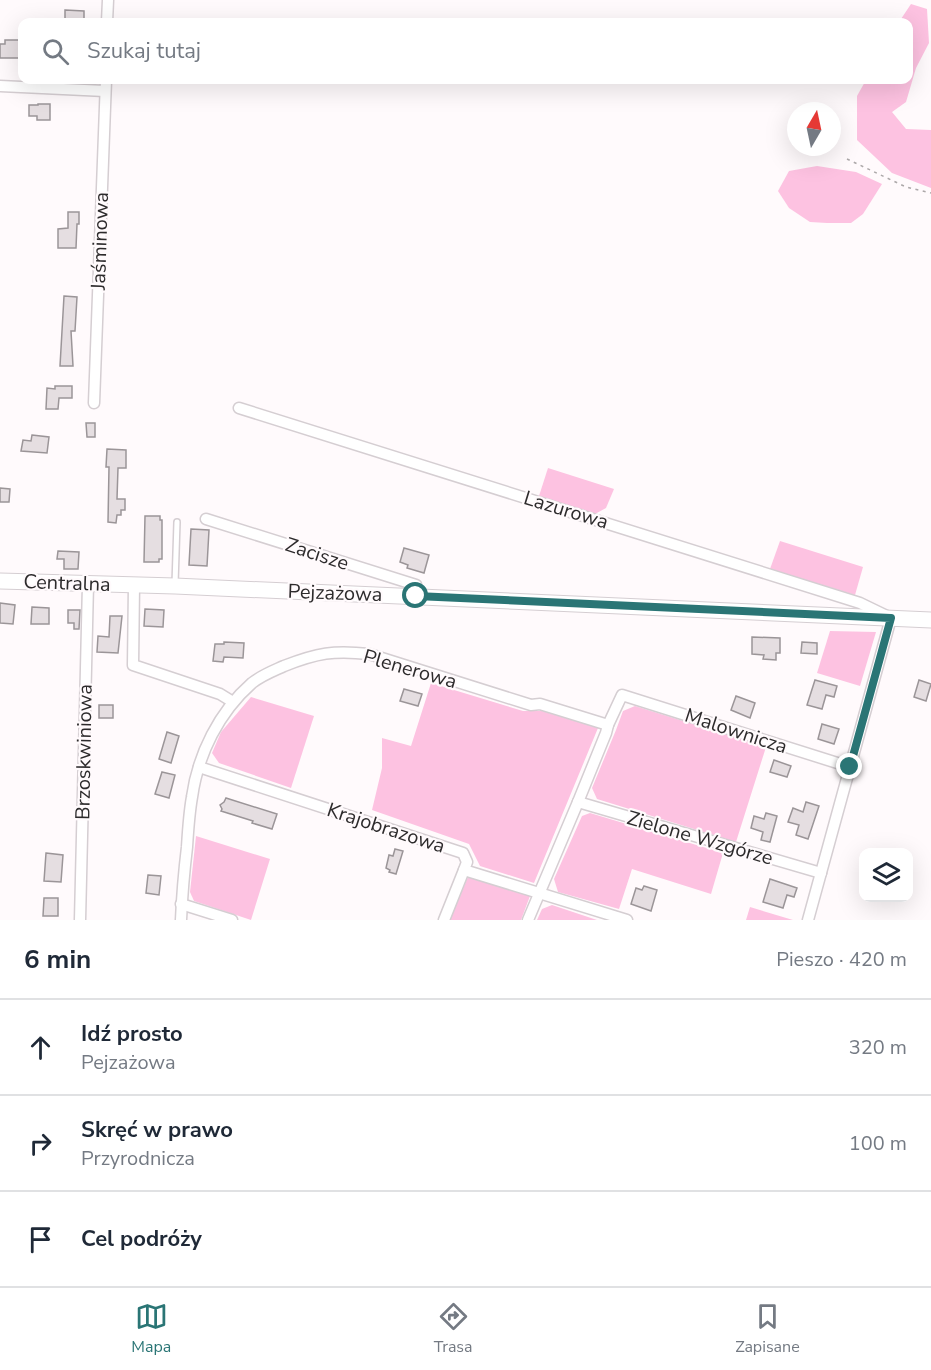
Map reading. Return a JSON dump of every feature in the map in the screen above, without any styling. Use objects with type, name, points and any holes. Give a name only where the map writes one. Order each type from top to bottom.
[{"type":"street","points":[[107,18],[108,0]]},
{"type":"street","points":[[0,86],[105,85]]},
{"type":"street","name":"Jaśminowa","points":[[94,403],[105,85]]},
{"type":"street","name":"Lazurowa","points":[[240,408],[860,603],[891,618]]},
{"type":"street","name":"Zacisze","points":[[206,519],[416,585],[416,596]]},
{"type":"street","name":"Centralna","points":[[0,581],[134,585]]},
{"type":"street","name":"Brzoskwiniowa","points":[[80,920],[88,584]]},
{"type":"street","points":[[134,585],[133,665],[220,694],[233,702]]},
{"type":"street","name":"Pejzażowa","points":[[134,585],[931,620]]},
{"type":"street","points":[[808,920],[891,618]]},
{"type":"street","name":"Plenerowa","points":[[181,920],[192,796],[198,767],[213,731],[233,702],[254,682],[269,672],[315,655],[332,652],[369,654],[531,705],[540,704],[608,725]]},
{"type":"street","name":"Malownicza","points":[[608,725],[622,695],[850,767]]},
{"type":"street","points":[[528,920],[579,802],[608,725]]},
{"type":"street","name":"Krajobrazowa","points":[[198,767],[463,853],[467,862],[464,870],[627,920]]},
{"type":"street","name":"Zielone Wzgórze","points":[[579,802],[820,873]]},
{"type":"street","points":[[444,920],[464,870]]},
{"type":"street","points":[[182,904],[232,920]]},
{"type":"lane","points":[[175,586],[177,522]]},
{"type":"path","points":[[847,159],[906,187],[931,193]]},
{"type":"shaded area","points":[[911,4],[927,9],[929,43],[913,78],[913,18],[902,18]]},
{"type":"shaded area","points":[[864,84],[911,84],[906,102],[892,112],[906,129],[931,130],[931,188],[892,173],[857,140],[857,96]]},
{"type":"shaded area","points":[[817,166],[856,172],[882,184],[863,214],[851,223],[810,222],[789,208],[778,191],[789,171]]},
{"type":"shaded area","points":[[548,468],[614,489],[606,508],[595,514],[539,496]]},
{"type":"shaded area","points":[[780,541],[863,567],[855,595],[770,569]]},
{"type":"shaded area","points":[[830,631],[876,632],[860,686],[817,673]]},
{"type":"shaded area","points":[[431,683],[523,711],[542,711],[598,728],[534,883],[480,866],[469,844],[372,810],[382,768],[382,738],[411,746]]},
{"type":"shaded area","points":[[251,697],[314,716],[291,788],[219,763],[212,753],[221,732]]},
{"type":"shaded area","points":[[635,706],[766,747],[736,842],[597,799],[592,788],[623,711]]},
{"type":"shaded area","points":[[590,813],[723,853],[711,894],[632,869],[619,909],[558,892],[554,879],[582,816]]},
{"type":"shaded area","points":[[196,836],[270,859],[251,920],[194,901],[190,892]]},
{"type":"shaded area","points":[[468,877],[530,896],[521,920],[450,920]]},
{"type":"shaded area","points":[[552,905],[597,920],[537,920],[542,909]]},
{"type":"shaded area","points":[[750,907],[793,920],[746,920]]},
{"type":"building","points":[[65,10],[84,11],[84,18],[65,18]]},
{"type":"building","points":[[5,40],[18,40],[18,58],[0,58],[0,44],[5,44]]},
{"type":"building","points":[[50,104],[50,120],[37,120],[37,116],[29,116],[29,105]]},
{"type":"building","points":[[68,212],[79,212],[76,248],[58,248],[58,229],[68,228]]},
{"type":"building","points":[[64,296],[77,297],[75,331],[71,331],[73,366],[60,366]]},
{"type":"building","points":[[55,386],[72,386],[72,398],[59,398],[58,409],[46,409],[47,388],[55,389]]},
{"type":"building","points":[[86,423],[95,423],[95,437],[87,437]]},
{"type":"building","points":[[32,435],[49,437],[47,453],[21,451],[23,440],[31,441]]},
{"type":"building","points":[[107,449],[126,450],[126,468],[118,468],[117,499],[125,499],[125,510],[121,510],[121,515],[117,515],[116,523],[108,522]]},
{"type":"building","points":[[0,488],[10,489],[9,502],[0,502]]},
{"type":"building","points":[[145,516],[160,516],[162,520],[162,559],[159,559],[159,562],[144,562]]},
{"type":"building","points":[[191,529],[209,530],[207,566],[189,565]]},
{"type":"building","points":[[404,548],[429,555],[424,573],[407,568],[408,565],[400,562]]},
{"type":"building","points":[[58,551],[79,552],[78,569],[64,569],[64,559],[57,559]]},
{"type":"building","points":[[0,603],[15,605],[13,624],[0,623]]},
{"type":"building","points":[[32,607],[49,608],[49,624],[31,624]]},
{"type":"building","points":[[145,609],[164,610],[163,627],[144,626]]},
{"type":"building","points":[[68,610],[80,610],[79,629],[74,629],[74,623],[68,623]]},
{"type":"building","points":[[110,616],[122,616],[118,653],[97,652],[98,636],[109,637]]},
{"type":"building","points":[[752,637],[780,638],[780,653],[776,653],[776,660],[763,659],[764,655],[752,654]]},
{"type":"building","points":[[224,642],[244,643],[243,658],[224,657],[223,662],[213,661],[215,644],[224,644]]},
{"type":"building","points":[[802,642],[817,643],[817,654],[801,653]]},
{"type":"building","points":[[815,680],[837,686],[834,697],[826,695],[822,709],[807,705]]},
{"type":"building","points":[[919,680],[931,684],[926,701],[914,697]]},
{"type":"building","points":[[404,689],[422,694],[418,706],[400,701]]},
{"type":"building","points":[[736,696],[755,703],[750,718],[731,710]]},
{"type":"building","points":[[99,705],[113,705],[113,718],[99,718]]},
{"type":"building","points":[[822,724],[839,729],[834,744],[818,739]]},
{"type":"building","points":[[167,732],[179,736],[171,763],[159,759]]},
{"type":"building","points":[[774,760],[791,766],[787,777],[770,772]]},
{"type":"building","points":[[162,772],[175,775],[169,798],[155,794]]},
{"type":"building","points":[[226,798],[277,814],[272,829],[221,811],[220,805]]},
{"type":"building","points":[[806,802],[819,806],[808,839],[796,835],[799,825],[788,822],[793,808],[803,812]]},
{"type":"building","points":[[766,813],[777,816],[770,842],[761,840],[763,832],[751,828],[754,816],[764,819]]},
{"type":"building","points":[[395,849],[403,851],[396,874],[389,872],[390,870],[386,868],[389,855],[393,856]]},
{"type":"building","points":[[46,853],[63,855],[61,882],[44,881]]},
{"type":"building","points":[[148,875],[161,876],[159,895],[146,893]]},
{"type":"building","points":[[770,879],[797,888],[794,897],[787,895],[783,908],[763,902]]},
{"type":"building","points":[[644,886],[657,890],[651,911],[631,904],[636,888],[642,890]]},
{"type":"building","points":[[44,898],[58,898],[58,916],[43,916]]},
{"type":"route","points":[[416,596],[891,618],[850,767]]}]
